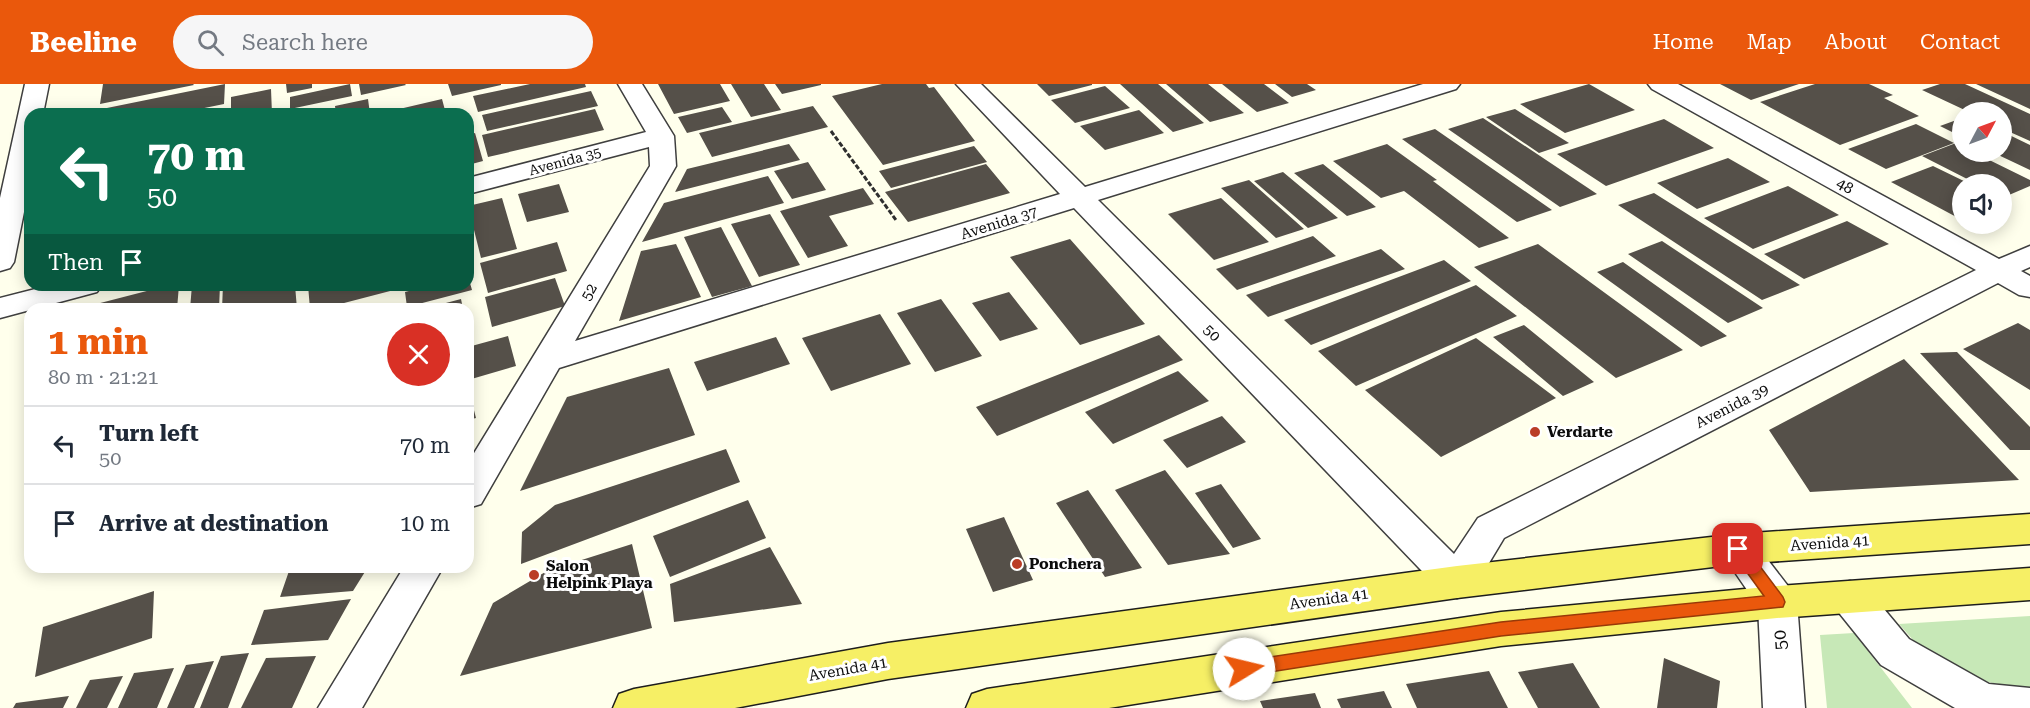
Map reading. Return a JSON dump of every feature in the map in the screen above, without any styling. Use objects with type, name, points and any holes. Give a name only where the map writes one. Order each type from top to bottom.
[{"type":"main road","name":"Avenida 41","points":[[633,708],[888,661],[1457,582],[1738,549],[2030,529]]},
{"type":"main road","points":[[987,708],[1501,629],[1777,602],[2030,584]]},
{"type":"street","points":[[32,108],[37,84]]},
{"type":"street","name":"52","points":[[474,484],[663,166],[662,136],[630,84]]},
{"type":"street","name":"50","points":[[968,84],[1457,582]]},
{"type":"street","name":"Avenida 37","points":[[549,360],[1448,84]]},
{"type":"street","name":"48","points":[[1660,84],[2030,288]]},
{"type":"street","name":"Avenida 35","points":[[474,184],[662,136]]},
{"type":"street","points":[[0,262],[24,148]]},
{"type":"street","name":"Avenida 39","points":[[1457,582],[1491,528],[2030,255]]},
{"type":"street","points":[[0,308],[64,291]]},
{"type":"street","points":[[1738,549],[1777,602]]},
{"type":"street","points":[[339,708],[420,573]]},
{"type":"street","points":[[1850,597],[1895,652],[1983,702],[2030,707]]},
{"type":"street","name":"50","points":[[1777,602],[1784,708]]},
{"type":"path","points":[[831,131],[916,248]]},
{"type":"green space","points":[[2030,616],[2030,690],[1973,679],[1914,641],[1899,624]]},
{"type":"green space","points":[[1854,633],[1912,708],[1827,708],[1820,635]]},
{"type":"building","points":[[103,84],[193,84],[194,85],[100,104]]},
{"type":"building","points":[[225,84],[224,104],[204,108],[107,108]]},
{"type":"building","points":[[286,84],[312,84],[312,88],[287,93]]},
{"type":"building","points":[[350,84],[352,96],[295,108],[290,108],[290,97]]},
{"type":"building","points":[[359,84],[405,84],[406,85],[361,95]]},
{"type":"building","points":[[448,84],[501,84],[501,85],[452,96]]},
{"type":"building","points":[[530,84],[585,84],[586,87],[478,112],[473,96]]},
{"type":"building","points":[[658,84],[720,84],[730,101],[674,114]]},
{"type":"building","points":[[731,84],[764,84],[781,110],[751,117]]},
{"type":"building","points":[[775,84],[821,84],[821,85],[782,94]]},
{"type":"building","points":[[882,84],[926,84],[929,88],[934,87],[975,141],[883,165],[832,96]]},
{"type":"building","points":[[1037,84],[1092,84],[1092,85],[1049,96]]},
{"type":"building","points":[[1120,84],[1158,84],[1204,123],[1173,132]]},
{"type":"building","points":[[1166,84],[1208,84],[1244,113],[1210,122]]},
{"type":"building","points":[[1222,84],[1264,84],[1289,103],[1257,112]]},
{"type":"building","points":[[1275,84],[1307,84],[1316,90],[1292,97]]},
{"type":"building","points":[[1589,84],[1635,110],[1565,133],[1520,104]]},
{"type":"building","points":[[1720,84],[1799,84],[1751,100]]},
{"type":"building","points":[[1815,84],[1869,84],[1893,95],[1884,98],[1919,116],[1840,145],[1760,102]]},
{"type":"building","points":[[1940,84],[1965,84],[2004,102],[1952,102],[1952,104],[1922,90]]},
{"type":"building","points":[[1976,84],[2030,84],[2030,109]]},
{"type":"building","points":[[1105,86],[1130,108],[1075,123],[1051,100]]},
{"type":"building","points":[[271,89],[272,108],[231,108],[231,97]]},
{"type":"building","points":[[591,91],[598,106],[487,131],[482,115]]},
{"type":"building","points":[[368,99],[369,108],[335,108],[335,106]]},
{"type":"building","points":[[442,99],[444,108],[404,108]]},
{"type":"building","points":[[813,106],[828,127],[712,157],[699,133]]},
{"type":"building","points":[[2012,106],[2030,114],[2030,141],[2012,133]]},
{"type":"building","points":[[722,107],[732,122],[687,133],[678,117]]},
{"type":"building","points":[[595,109],[604,130],[488,157],[482,135]]},
{"type":"building","points":[[1515,109],[1569,143],[1539,153],[1486,117]]},
{"type":"building","points":[[1139,110],[1164,133],[1105,150],[1080,126]]},
{"type":"building","points":[[1483,118],[1597,194],[1560,207],[1448,129]]},
{"type":"building","points":[[1664,119],[1714,148],[1606,186],[1557,154]]},
{"type":"building","points":[[1952,122],[1952,132],[1940,126]]},
{"type":"building","points":[[1916,124],[1952,142],[1886,169],[1848,149]]},
{"type":"building","points":[[1435,129],[1552,210],[1517,222],[1402,139]]},
{"type":"building","points":[[474,133],[483,161],[474,163]]},
{"type":"building","points":[[2012,136],[2030,145],[2030,170],[2012,161]]},
{"type":"building","points":[[789,144],[800,160],[675,192],[687,169]]},
{"type":"building","points":[[1387,144],[1437,180],[1433,181],[1509,238],[1479,248],[1404,191],[1381,198],[1333,161]]},
{"type":"building","points":[[1952,145],[1952,162],[1993,162],[2030,180],[2030,186],[2012,194],[2012,174],[1957,174],[1922,156]]},
{"type":"building","points":[[974,146],[987,162],[891,188],[879,171]]},
{"type":"building","points":[[1728,158],[1770,182],[1697,209],[1657,183]]},
{"type":"building","points":[[808,162],[826,190],[792,199],[774,171]]},
{"type":"building","points":[[986,164],[1010,193],[908,222],[885,192]]},
{"type":"building","points":[[1323,164],[1376,207],[1347,216],[1294,173]]},
{"type":"building","points":[[1933,166],[1952,175],[1952,215],[1891,182]]},
{"type":"building","points":[[1283,172],[1338,218],[1308,228],[1254,181]]},
{"type":"building","points":[[768,176],[784,203],[642,242],[664,203]]},
{"type":"building","points":[[1249,180],[1304,229],[1276,238],[1221,188]]},
{"type":"building","points":[[559,184],[569,212],[527,222],[518,194]]},
{"type":"building","points":[[1788,186],[1839,215],[1753,249],[1704,218]]},
{"type":"building","points":[[863,188],[874,204],[829,216],[848,246],[808,258],[780,211]]},
{"type":"building","points":[[1654,193],[1800,285],[1762,300],[1618,205]]},
{"type":"building","points":[[502,198],[517,249],[481,258],[474,230],[474,205]]},
{"type":"building","points":[[1221,198],[1269,242],[1214,260],[1168,214]]},
{"type":"building","points":[[770,214],[800,265],[759,277],[731,224]]},
{"type":"building","points":[[1847,221],[1889,244],[1804,279],[1764,254]]},
{"type":"building","points":[[721,227],[752,286],[712,297],[684,237]]},
{"type":"building","points":[[1313,236],[1336,256],[1237,290],[1216,269]]},
{"type":"building","points":[[1070,239],[1145,324],[1080,345],[1010,257]]},
{"type":"building","points":[[1662,241],[1763,308],[1728,323],[1628,254]]},
{"type":"building","points":[[557,242],[567,271],[488,293],[480,263]]},
{"type":"building","points":[[676,244],[701,297],[619,321],[641,251]]},
{"type":"building","points":[[1538,244],[1683,350],[1616,378],[1474,267]]},
{"type":"building","points":[[1381,249],[1405,269],[1268,317],[1246,295]]},
{"type":"building","points":[[1444,260],[1471,281],[1311,345],[1284,320]]},
{"type":"building","points":[[1623,262],[1727,336],[1701,347],[1597,272]]},
{"type":"building","points":[[555,278],[565,306],[492,327],[485,297]]},
{"type":"building","points":[[1476,285],[1517,316],[1356,386],[1318,351]]},
{"type":"building","points":[[147,291],[178,291],[178,303],[100,303]]},
{"type":"building","points":[[192,291],[220,291],[219,303],[190,303]]},
{"type":"building","points":[[223,291],[296,291],[296,303],[222,303]]},
{"type":"building","points":[[308,291],[390,291],[344,303],[310,303]]},
{"type":"building","points":[[468,291],[422,303],[406,303],[405,292]]},
{"type":"building","points":[[1009,292],[1038,329],[1000,341],[972,303]]},
{"type":"building","points":[[461,299],[462,303],[446,303]]},
{"type":"building","points":[[941,299],[982,356],[935,372],[897,313]]},
{"type":"building","points":[[880,314],[911,364],[831,391],[802,338]]},
{"type":"building","points":[[2018,323],[2030,330],[2030,390],[1963,349]]},
{"type":"building","points":[[1524,325],[1594,382],[1563,396],[1493,337]]},
{"type":"building","points":[[1159,335],[1183,360],[997,436],[976,407]]},
{"type":"building","points":[[508,336],[516,366],[474,378],[474,345]]},
{"type":"building","points":[[776,337],[790,364],[707,391],[694,362]]},
{"type":"building","points":[[1476,338],[1556,398],[1441,457],[1365,390]]},
{"type":"building","points":[[1957,352],[2030,427],[2030,450],[2010,450],[1920,353]]},
{"type":"building","points":[[1904,359],[2019,480],[1810,492],[1769,430]]},
{"type":"building","points":[[669,368],[695,435],[520,491],[567,397]]},
{"type":"building","points":[[1178,371],[1209,401],[1113,444],[1085,412]]},
{"type":"building","points":[[1222,416],[1246,442],[1187,468],[1163,440]]},
{"type":"building","points":[[726,449],[740,482],[521,564],[522,532],[555,505]]},
{"type":"building","points":[[1165,470],[1230,554],[1168,565],[1115,490]]},
{"type":"building","points":[[1221,484],[1261,539],[1233,548],[1195,493]]},
{"type":"building","points":[[1088,490],[1142,568],[1105,577],[1056,503]]},
{"type":"building","points":[[748,500],[766,538],[670,577],[653,536]]},
{"type":"building","points":[[1004,517],[1033,580],[993,592],[966,529]]},
{"type":"building","points":[[632,544],[652,628],[460,676],[493,603],[547,571]]},
{"type":"building","points":[[770,547],[802,604],[674,622],[670,584]]},
{"type":"building","points":[[288,573],[364,573],[353,591],[280,597]]},
{"type":"building","points":[[154,591],[152,638],[35,677],[43,627]]},
{"type":"building","points":[[351,599],[328,640],[251,645],[264,610]]},
{"type":"building","points":[[249,653],[228,708],[200,708],[221,656]]},
{"type":"building","points":[[316,656],[292,708],[241,708],[266,658]]},
{"type":"building","points":[[1664,658],[1720,681],[1717,708],[1657,708]]},
{"type":"building","points":[[214,661],[194,708],[167,708],[186,665]]},
{"type":"building","points":[[1573,663],[1600,708],[1538,708],[1518,672]]},
{"type":"building","points":[[174,668],[157,708],[118,708],[134,673]]},
{"type":"building","points":[[1489,671],[1508,708],[1417,708],[1406,684]]},
{"type":"building","points":[[123,676],[107,708],[76,708],[90,680]]},
{"type":"building","points":[[1384,691],[1392,708],[1341,708],[1337,699]]},
{"type":"building","points":[[1315,693],[1321,708],[1263,708],[1260,701]]},
{"type":"building","points":[[69,696],[63,708],[13,708],[16,703]]},
{"type":"place","name":"Verdarte","points":[[1535,432]]},
{"type":"place","name":"Ponchera","points":[[1017,564]]},
{"type":"place","name":"Salon Helpink Playa","points":[[534,575]]},
{"type":"route","points":[[1244,669],[1501,629],[1777,602],[1738,549]]}]
